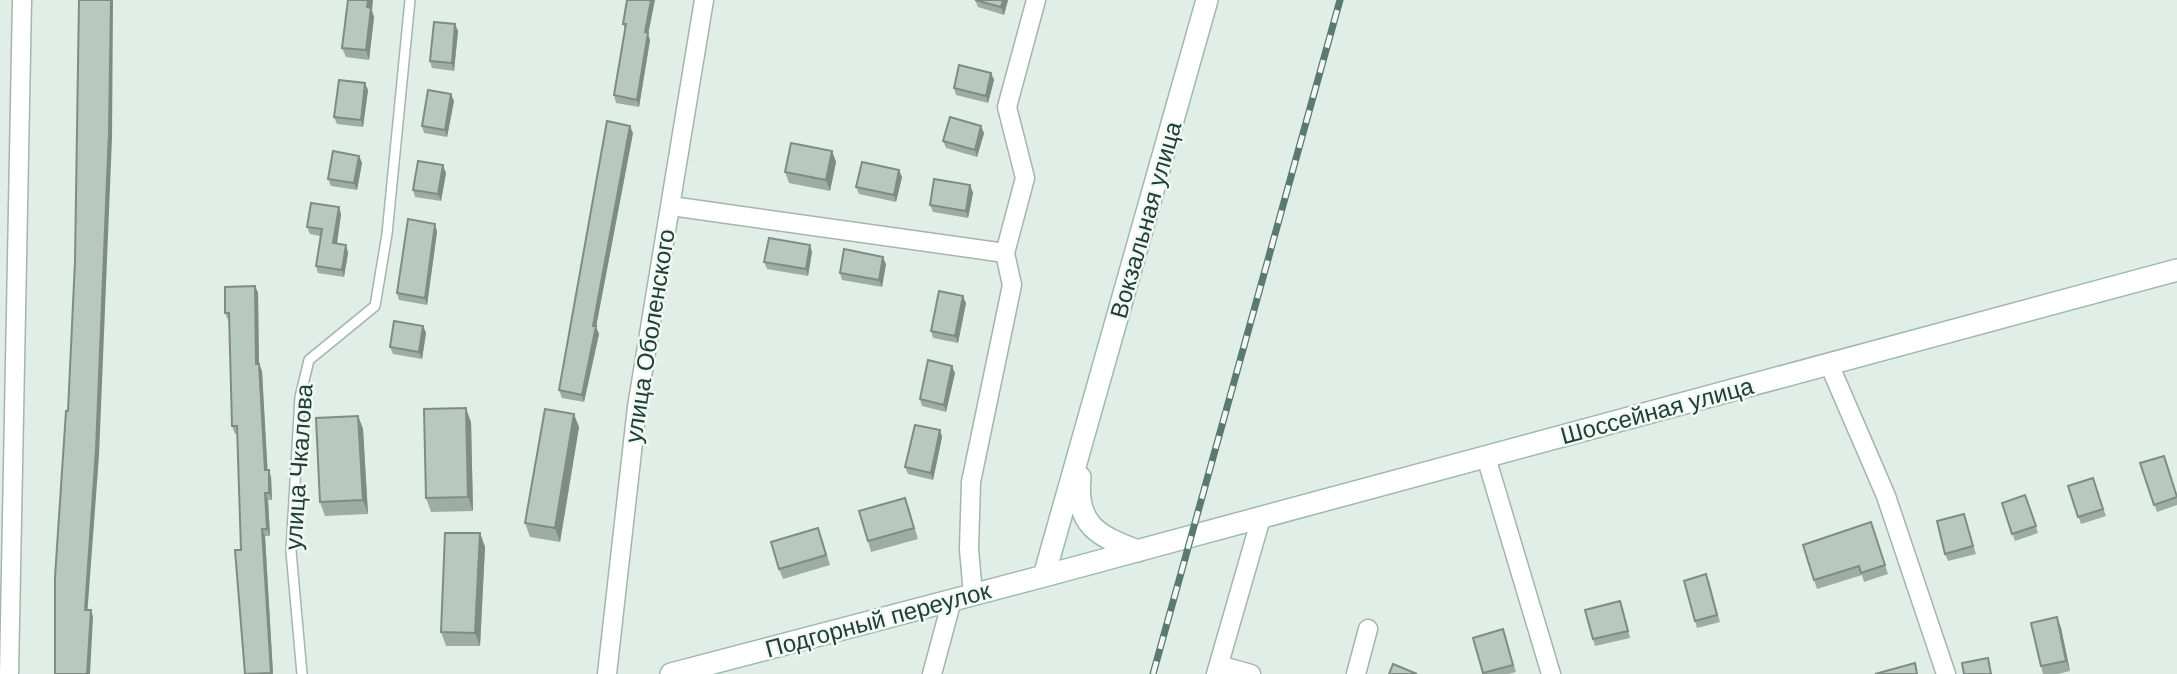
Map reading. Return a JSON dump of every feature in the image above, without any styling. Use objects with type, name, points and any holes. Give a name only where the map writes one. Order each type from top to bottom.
[{"type":"main road","name":"Вокзальная улица","points":[[1085,439],[1207,0]]},
{"type":"main road","name":"Шоссейная улица","points":[[1138,551],[2177,270]]},
{"type":"main road","points":[[1085,439],[1079,492],[1083,515],[1103,537],[1138,551]]},
{"type":"main road","points":[[1044,576],[1085,439]]},
{"type":"main road","name":"Подгорный переулок","points":[[671,674],[1138,551]]},
{"type":"street","points":[[9,674],[22,0]]},
{"type":"street","name":"улица Оболенского","points":[[607,674],[636,419],[704,0]]},
{"type":"street","points":[[973,594],[969,549],[971,482],[1012,285],[1005,253],[1026,178],[1007,107],[1036,0]]},
{"type":"street","points":[[671,206],[1005,253]]},
{"type":"street","points":[[1829,364],[1885,496],[1945,674]]},
{"type":"street","points":[[1486,457],[1550,674]]},
{"type":"street","points":[[1251,674],[1217,670],[1261,518]]},
{"type":"street","points":[[932,674],[951,600]]},
{"type":"street","points":[[1356,674],[1368,628]]},
{"type":"lane","name":"улица Чкалова","points":[[302,674],[291,551],[300,397],[309,360],[375,306],[387,234],[410,0]]},
{"type":"building","points":[[79,0],[111,0],[109,131],[96,449],[85,610],[91,610],[87,674],[55,674],[55,577],[68,411],[75,261]]},
{"type":"building","points":[[348,0],[368,0],[367,7],[371,8],[366,50],[342,48]]},
{"type":"building","points":[[627,0],[651,0],[637,100],[614,95],[626,24],[623,24]]},
{"type":"building","points":[[975,0],[1003,0],[1001,7]]},
{"type":"building","points":[[434,22],[455,24],[452,63],[430,61]]},
{"type":"building","points":[[959,65],[991,73],[986,96],[954,88]]},
{"type":"building","points":[[339,80],[365,83],[361,120],[334,117]]},
{"type":"building","points":[[428,90],[451,94],[445,130],[422,126]]},
{"type":"building","points":[[950,117],[981,126],[975,150],[943,141]]},
{"type":"building","points":[[607,121],[630,126],[582,395],[559,390]]},
{"type":"building","points":[[791,143],[832,151],[826,180],[785,172]]},
{"type":"building","points":[[333,151],[359,156],[354,183],[328,179]]},
{"type":"building","points":[[418,161],[443,165],[438,194],[413,190]]},
{"type":"building","points":[[862,162],[899,170],[894,195],[856,187]]},
{"type":"building","points":[[934,179],[970,185],[966,211],[930,205]]},
{"type":"building","points":[[311,203],[339,207],[333,243],[346,245],[342,270],[316,266],[322,229],[307,227]]},
{"type":"building","points":[[408,219],[435,224],[425,298],[397,293]]},
{"type":"building","points":[[769,238],[810,245],[806,269],[764,262]]},
{"type":"building","points":[[844,249],[883,257],[879,280],[840,273]]},
{"type":"building","points":[[255,286],[256,364],[259,364],[265,470],[269,470],[269,493],[265,493],[267,529],[262,529],[271,673],[245,674],[235,550],[241,550],[237,426],[232,426],[229,313],[225,313],[225,287]]},
{"type":"building","points":[[939,291],[963,296],[955,336],[931,331]]},
{"type":"building","points":[[394,321],[423,326],[419,352],[390,347]]},
{"type":"building","points":[[928,360],[952,366],[944,405],[920,399]]},
{"type":"building","points":[[466,408],[468,497],[426,498],[424,409]]},
{"type":"building","points":[[545,409],[574,414],[555,528],[525,523]]},
{"type":"building","points":[[358,416],[363,500],[320,502],[316,418]]},
{"type":"building","points":[[915,425],[940,430],[931,473],[905,467]]},
{"type":"building","points":[[2164,456],[2177,497],[2154,505],[2140,463]]},
{"type":"building","points":[[2093,478],[2103,509],[2078,517],[2068,486]]},
{"type":"building","points":[[2025,495],[2036,526],[2012,534],[2002,503]]},
{"type":"building","points":[[905,498],[914,528],[868,541],[859,511]]},
{"type":"building","points":[[1964,514],[1973,546],[1945,554],[1937,521]]},
{"type":"building","points":[[1871,522],[1885,565],[1861,573],[1859,566],[1814,580],[1803,545]]},
{"type":"building","points":[[818,528],[826,555],[779,569],[771,542]]},
{"type":"building","points":[[445,533],[480,533],[475,633],[441,632]]},
{"type":"building","points":[[1706,574],[1717,615],[1695,621],[1684,581]]},
{"type":"building","points":[[1620,601],[1628,631],[1593,639],[1585,610]]},
{"type":"building","points":[[2057,617],[2066,661],[2041,666],[2031,623]]},
{"type":"building","points":[[1503,629],[1513,665],[1483,673],[1473,638]]},
{"type":"building","points":[[1988,658],[1991,674],[1964,674],[1962,663]]},
{"type":"building","points":[[1915,663],[1917,674],[1875,674]]},
{"type":"building","points":[[1393,664],[1417,674],[1389,674]]},
{"type":"railway","points":[[1153,674],[1340,0]]}]
